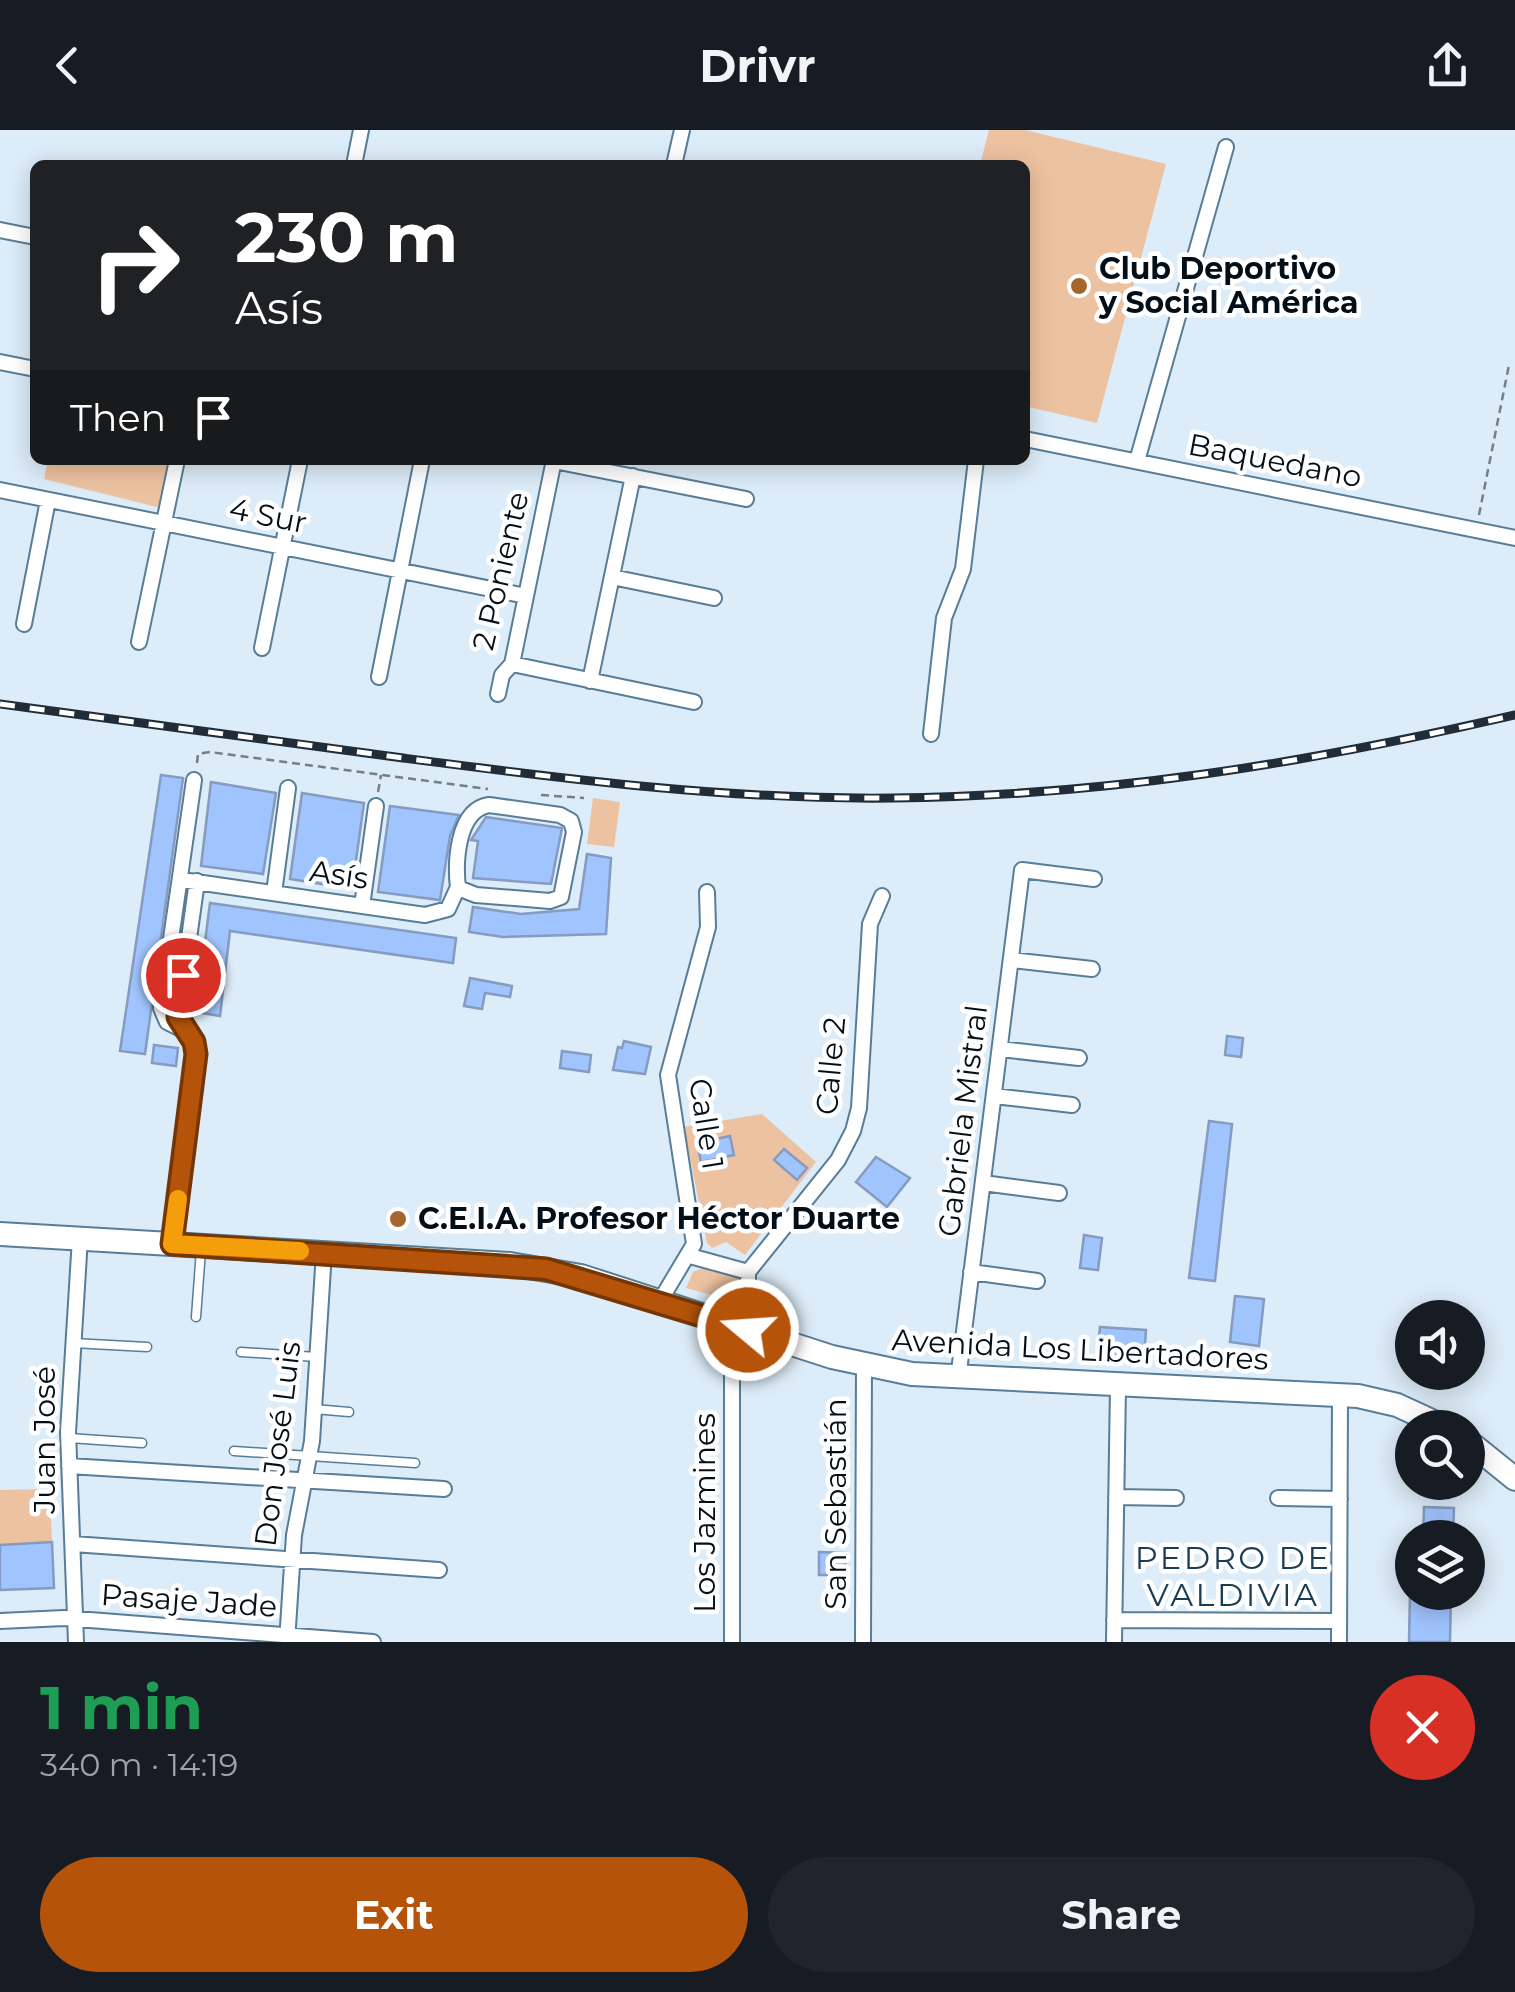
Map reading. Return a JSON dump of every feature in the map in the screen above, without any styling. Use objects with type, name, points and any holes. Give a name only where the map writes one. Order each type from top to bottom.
[{"type":"main road","name":"Avenida Los Libertadores","points":[[0,1234],[546,1269],[864,1366],[958,1378],[1340,1394],[1408,1410]]},
{"type":"main road","points":[[1485,1455],[1515,1479]]},
{"type":"street","points":[[355,160],[361,130]]},
{"type":"street","points":[[675,160],[682,130]]},
{"type":"street","points":[[1138,462],[1226,147]]},
{"type":"street","points":[[0,230],[30,237]]},
{"type":"street","points":[[0,362],[30,368]]},
{"type":"street","name":"Baquedano","points":[[1030,439],[1515,538]]},
{"type":"street","points":[[139,642],[176,465]]},
{"type":"street","points":[[262,648],[299,465]]},
{"type":"street","points":[[379,677],[421,465]]},
{"type":"street","name":"2 Poniente","points":[[498,694],[502,674],[512,664],[553,465]]},
{"type":"street","points":[[579,465],[746,499]]},
{"type":"street","points":[[931,734],[944,618],[962,569],[975,465]]},
{"type":"street","points":[[590,680],[633,476]]},
{"type":"street","name":"4 Sur","points":[[0,490],[526,596]]},
{"type":"street","points":[[24,624],[48,500]]},
{"type":"street","points":[[612,578],[714,598]]},
{"type":"street","points":[[512,664],[694,702]]},
{"type":"street","points":[[172,1244],[196,1054],[194,1042],[185,1031],[167,1022],[162,1008],[189,881],[194,780]]},
{"type":"street","points":[[274,893],[288,788]]},
{"type":"street","points":[[362,906],[376,806]]},
{"type":"street","points":[[477,808],[560,815],[573,826],[566,888],[556,900],[476,895],[458,887],[464,824],[477,808]]},
{"type":"street","name":"Gabriela Mistral","points":[[958,1378],[1022,870],[1094,879]]},
{"type":"street","name":"Asís","points":[[189,881],[432,915],[454,902],[458,887]]},
{"type":"street","name":"Calle 1","points":[[690,1256],[694,1226],[668,1074],[708,926],[707,892]]},
{"type":"street","name":"Calle 2","points":[[748,1272],[838,1160],[853,1131],[859,1108],[870,924],[882,896]]},
{"type":"street","points":[[1011,960],[1092,970]]},
{"type":"street","points":[[1000,1048],[1079,1058]]},
{"type":"street","points":[[994,1096],[1072,1105]]},
{"type":"street","points":[[983,1183],[1059,1193]]},
{"type":"street","name":"Juan José","points":[[76,1642],[68,1438],[80,1238]]},
{"type":"street","name":"Don José Luis","points":[[287,1639],[292,1560],[310,1455],[324,1252]]},
{"type":"street","points":[[660,1301],[690,1256],[748,1272],[740,1327]]},
{"type":"street","points":[[972,1272],[1037,1281]]},
{"type":"street","name":"Los Jazmines","points":[[732,1642],[740,1327]]},
{"type":"street","name":"San Sebastián","points":[[863,1642],[864,1366]]},
{"type":"street","points":[[1114,1642],[1118,1386]]},
{"type":"street","points":[[1339,1642],[1340,1394]]},
{"type":"street","points":[[70,1466],[444,1489]]},
{"type":"street","points":[[1116,1497],[1176,1498]]},
{"type":"street","points":[[1278,1498],[1340,1499]]},
{"type":"street","points":[[73,1544],[440,1570]]},
{"type":"street","name":"Pasaje Jade","points":[[0,1621],[77,1620],[287,1639],[373,1642]]},
{"type":"street","points":[[1114,1620],[1339,1622]]},
{"type":"lane","points":[[196,1316],[201,1245]]},
{"type":"lane","points":[[73,1342],[146,1347]]},
{"type":"lane","points":[[241,1352],[317,1357]]},
{"type":"lane","points":[[314,1409],[349,1412]]},
{"type":"lane","points":[[68,1438],[142,1442]]},
{"type":"lane","points":[[234,1451],[416,1463]]},
{"type":"path","points":[[1480,512],[1509,365]]},
{"type":"path","points":[[198,754],[294,761],[497,790]]},
{"type":"path","points":[[529,794],[584,798]]},
{"type":"shaded area","name":"Club Deportivo y Social América","points":[[989,130],[1025,130],[1166,164],[1097,423],[1030,407],[1030,160],[981,160]]},
{"type":"shaded area","points":[[47,465],[169,465],[161,508],[44,479]]},
{"type":"shaded area","points":[[593,798],[620,802],[614,847],[587,844]]},
{"type":"shaded area","points":[[762,1114],[816,1162],[745,1255],[726,1242],[712,1248],[707,1243],[684,1127]]},
{"type":"shaded area","points":[[705,1267],[736,1276],[741,1283],[738,1302],[686,1288],[693,1272]]},
{"type":"shaded area","points":[[50,1489],[52,1542],[0,1545],[0,1490]]},
{"type":"building","points":[[161,775],[183,778],[145,1054],[120,1051]]},
{"type":"building","points":[[211,782],[276,793],[263,874],[201,866]]},
{"type":"building","points":[[302,793],[364,803],[352,889],[290,879]]},
{"type":"building","points":[[390,806],[459,815],[450,836],[440,900],[378,892]]},
{"type":"building","points":[[486,817],[562,828],[551,884],[473,878],[478,841],[471,840]]},
{"type":"building","points":[[587,854],[611,858],[606,934],[503,937],[469,932],[473,907],[521,914],[579,909]]},
{"type":"building","points":[[210,903],[456,938],[453,963],[230,931],[220,1016],[196,1012]]},
{"type":"building","points":[[470,978],[512,986],[510,997],[485,993],[482,1009],[464,1006]]},
{"type":"building","points":[[1227,1036],[1243,1038],[1241,1057],[1225,1055]]},
{"type":"building","points":[[624,1041],[651,1047],[645,1074],[613,1070],[618,1047],[622,1048]]},
{"type":"building","points":[[154,1045],[178,1048],[176,1066],[152,1063]]},
{"type":"building","points":[[562,1051],[591,1055],[589,1072],[560,1068]]},
{"type":"building","points":[[1209,1121],[1232,1124],[1215,1281],[1189,1278]]},
{"type":"building","points":[[730,1136],[734,1155],[701,1162],[697,1143]]},
{"type":"building","points":[[784,1149],[807,1168],[797,1180],[774,1160]]},
{"type":"building","points":[[876,1157],[910,1178],[887,1207],[856,1182]]},
{"type":"building","points":[[1084,1235],[1102,1238],[1098,1270],[1080,1268]]},
{"type":"building","points":[[1235,1296],[1264,1299],[1259,1346],[1230,1342]]},
{"type":"building","points":[[1100,1327],[1146,1330],[1144,1359],[1097,1356]]},
{"type":"building","points":[[1424,1507],[1454,1508],[1454,1520],[1424,1520]]},
{"type":"building","points":[[52,1542],[54,1588],[0,1590],[0,1545]]},
{"type":"building","points":[[819,1552],[846,1553],[845,1575],[819,1575]]},
{"type":"building","points":[[1410,1610],[1451,1610],[1450,1642],[1409,1642]]},
{"type":"railway","points":[[0,704],[586,780],[708,792],[831,798],[972,796],[1128,784],[1283,762],[1515,715]]},
{"type":"slow traffic","points":[[178,1199],[172,1244],[300,1251]]},
{"type":"place","name":"Club Deportivo y Social América","points":[[1079,286]]},
{"type":"place","name":"C.E.I.A. Profesor Héctor Duarte","points":[[398,1219]]},
{"type":"district","name":"PEDRO DE VALDIVIA","points":[[1233,1576]]},
{"type":"route","points":[[183,975],[178,1017],[194,1042],[196,1054],[172,1244],[475,1261],[546,1269],[615,1286],[748,1330]]}]
